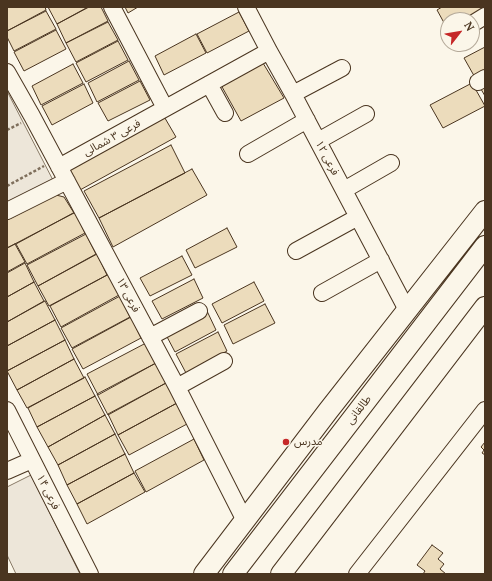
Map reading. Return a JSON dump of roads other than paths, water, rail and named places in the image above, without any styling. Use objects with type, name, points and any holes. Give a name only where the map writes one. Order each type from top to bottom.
[{"type":"main road","points":[[204,574],[328,411],[485,211]]},
{"type":"main road","name":"طالقانی","points":[[232,574],[485,246]]},
{"type":"main road","points":[[281,574],[485,307]]},
{"type":"street","points":[[112,7],[165,108]]},
{"type":"street","name":"فرعی ۱۲","points":[[246,7],[407,310]]},
{"type":"street","name":"فرعی ۳ شمالی","points":[[7,211],[57,171],[165,108],[269,51]]},
{"type":"street","points":[[293,94],[342,68]]},
{"type":"street","name":"فرعی ۱۳","points":[[7,72],[35,123],[57,171],[177,387],[245,520]]},
{"type":"street","points":[[209,84],[224,114]]},
{"type":"street","points":[[318,141],[366,114]]},
{"type":"street","points":[[248,154],[307,120]]},
{"type":"street","points":[[344,190],[391,163]]},
{"type":"street","points":[[296,251],[358,217]]},
{"type":"street","points":[[322,293],[381,260]]},
{"type":"street","points":[[150,337],[199,311]]},
{"type":"street","points":[[177,387],[224,361]]},
{"type":"street","name":"فرعی ۱۴","points":[[7,410],[90,574]]},
{"type":"street","points":[[357,574],[485,410]]},
{"type":"street","points":[[7,471],[32,460]]},
{"type":"place","name":"مدرس","points":[[286,442]]}]
